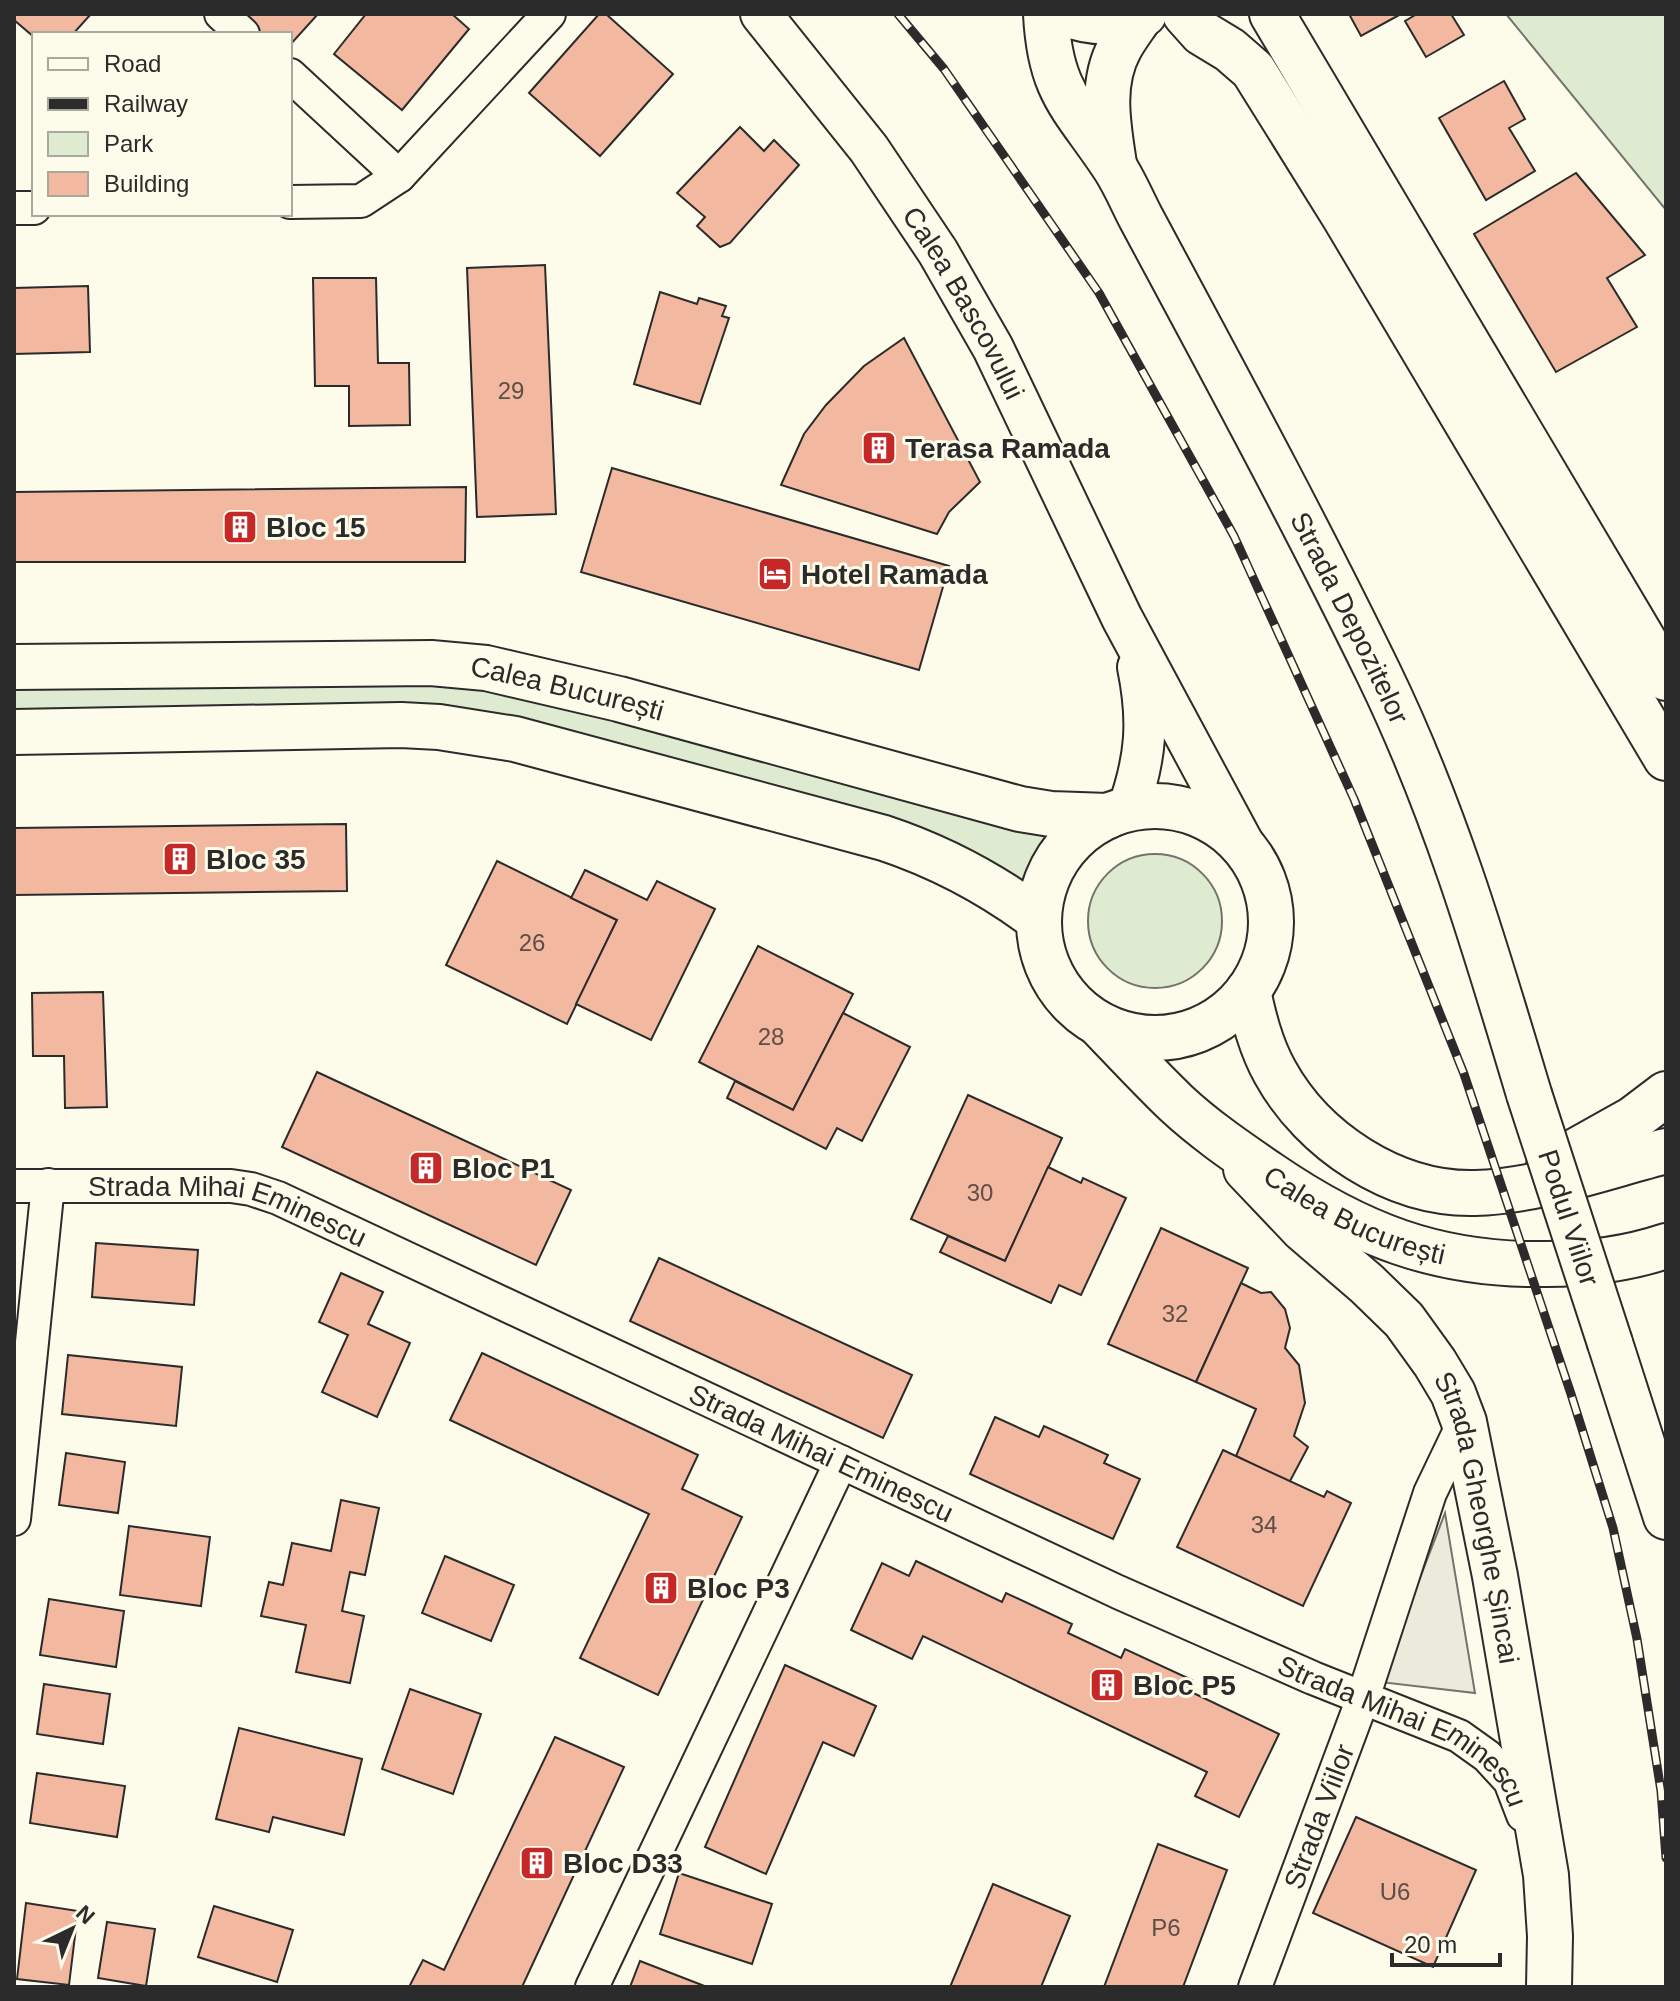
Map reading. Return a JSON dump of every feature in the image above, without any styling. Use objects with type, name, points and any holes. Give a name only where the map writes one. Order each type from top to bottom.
[{"type":"main road","name":"Strada Depozitelor","points":[[1046,14],[1048,45],[1063,95],[1114,166],[1329,574],[1424,772],[1469,892],[1529,1094]]},
{"type":"main road","points":[[1066,14],[1092,22],[1117,22],[1142,15]]},
{"type":"main road","points":[[1185,14],[1202,33],[1230,50],[1253,70],[1344,216],[1666,758]]},
{"type":"main road","points":[[1272,14],[1666,678]]},
{"type":"main road","name":"Strada Depozitelor","points":[[1114,166],[1106,109],[1110,76],[1118,49],[1142,15]]},
{"type":"main road","name":"Calea București","points":[[14,667],[431,663],[486,668],[619,699],[1020,809],[1051,814],[1118,813]]},
{"type":"main road","points":[[14,732],[401,725],[439,727],[515,739],[884,838],[927,853],[1003,892],[1038,919]]},
{"type":"main road","points":[[1151,806],[1196,814],[1216,824],[1250,856],[1260,874],[1271,913],[1266,954],[1259,974],[1248,991],[1219,1020],[1181,1035],[1160,1039],[1119,1033],[1082,1013],[1054,980],[1045,961],[1038,919],[1045,884],[1060,855],[1073,839],[1118,813],[1151,806]]},
{"type":"main road","name":"Calea București","points":[[1248,991],[1257,1030],[1274,1072],[1293,1099],[1323,1134],[1351,1156],[1393,1177],[1433,1188],[1471,1193],[1504,1191],[1666,1151]]},
{"type":"main road","name":"Calea București","points":[[1100,1024],[1175,1102],[1217,1139],[1337,1217],[1377,1236],[1492,1264],[1611,1260],[1666,1246]]},
{"type":"main road","name":"Podul Viilor","points":[[1529,1094],[1666,1517]]},
{"type":"main road","points":[[1504,1191],[1633,1119],[1666,1094]]},
{"type":"main road","name":"Strada Gheorghe Șincai","points":[[1217,1139],[1303,1229],[1404,1320],[1447,1383],[1464,1422],[1495,1576],[1546,1875],[1549,1987]]},
{"type":"street","points":[[221,14],[241,32]]},
{"type":"street","points":[[292,202],[361,201],[399,176],[549,14]]},
{"type":"street","name":"Calea Bascovului","points":[[761,14],[869,149],[938,252],[993,348],[1122,618],[1250,856]]},
{"type":"street","points":[[294,90],[399,176]]},
{"type":"street","name":"Calea Bascovului","points":[[1118,813],[1138,780],[1146,740],[1139,668],[1122,618]]},
{"type":"street","points":[[14,1519],[48,1185]]},
{"type":"street","name":"Strada Mihai Eminescu","points":[[14,1186],[204,1185],[251,1189],[278,1198],[1118,1592],[1459,1736],[1487,1756],[1510,1781],[1546,1875]]},
{"type":"street","name":"Strada Viilor","points":[[1255,1987],[1363,1698],[1430,1493],[1464,1422]]},
{"type":"street","points":[[592,1987],[841,1462]]},
{"type":"green space","points":[[1506,14],[1666,14],[1666,210]]},
{"type":"green space","points":[[431,663],[1108,816],[1065,852],[1051,872],[1040,900],[1003,892],[515,739],[14,732],[14,667]]},
{"type":"green space","points":[[1155,854],[1180,860],[1202,874],[1216,896],[1222,921],[1216,946],[1202,968],[1180,982],[1155,988],[1130,982],[1108,968],[1094,946],[1088,921],[1094,896],[1108,874],[1130,860]]},
{"type":"shaded area","points":[[1445,1513],[1475,1693],[1380,1682]]},
{"type":"building","points":[[14,14],[91,14],[75,32],[32,32],[32,35],[14,20]]},
{"type":"building","points":[[229,14],[318,14],[292,43],[292,32],[250,32]]},
{"type":"building","points":[[366,14],[452,14],[469,29],[402,110],[334,54]]},
{"type":"building","points":[[599,14],[606,14],[673,74],[600,156],[529,93]]},
{"type":"building","points":[[1349,14],[1401,14],[1361,36]]},
{"type":"building","points":[[1417,14],[1451,14],[1464,35],[1426,57],[1405,21]]},
{"type":"building","points":[[1504,81],[1525,119],[1509,128],[1535,171],[1486,200],[1439,118]]},
{"type":"building","points":[[740,127],[764,151],[774,140],[799,165],[730,243],[720,247],[697,226],[705,217],[677,193]]},
{"type":"building","points":[[1576,173],[1645,255],[1607,278],[1637,327],[1556,372],[1474,234]]},
{"type":"building","points":[[545,265],[556,514],[477,517],[467,268]]},
{"type":"building","points":[[313,278],[376,278],[378,363],[409,363],[410,425],[349,426],[349,386],[315,386]]},
{"type":"building","points":[[88,286],[90,352],[14,354],[14,288]]},
{"type":"building","points":[[660,292],[697,304],[699,298],[726,306],[722,316],[729,318],[700,404],[634,384]]},
{"type":"building","name":"Terasa Ramada","points":[[904,338],[980,482],[949,512],[937,534],[781,485],[804,434],[826,405],[864,366]]},
{"type":"building","name":"Hotel Ramada","points":[[612,468],[949,566],[919,670],[581,572]]},
{"type":"building","name":"Bloc 15","points":[[466,487],[465,562],[14,562],[14,492]]},
{"type":"building","name":"Bloc 35","points":[[346,824],[347,891],[14,895],[14,828]]},
{"type":"building","points":[[497,861],[617,920],[567,1024],[446,965]]},
{"type":"building","points":[[585,870],[647,900],[657,881],[715,909],[651,1040],[576,1004],[617,920],[571,898]]},
{"type":"building","points":[[758,946],[853,994],[793,1110],[699,1062]]},
{"type":"building","points":[[103,992],[107,1107],[65,1108],[64,1056],[33,1056],[32,993]]},
{"type":"building","points":[[843,1013],[910,1047],[862,1141],[837,1128],[826,1149],[727,1098],[735,1081],[793,1110]]},
{"type":"building","name":"Bloc P1","points":[[317,1072],[571,1190],[536,1265],[282,1147]]},
{"type":"building","points":[[968,1095],[1062,1138],[1005,1261],[911,1219]]},
{"type":"building","points":[[1048,1167],[1081,1183],[1083,1178],[1126,1198],[1081,1295],[1059,1285],[1051,1303],[940,1252],[948,1236],[1005,1261]]},
{"type":"building","points":[[1161,1228],[1248,1268],[1196,1382],[1108,1344]]},
{"type":"building","points":[[96,1243],[198,1250],[194,1305],[92,1297]]},
{"type":"building","points":[[659,1258],[912,1375],[883,1438],[630,1321]]},
{"type":"building","points":[[341,1273],[383,1292],[368,1324],[410,1343],[377,1417],[322,1392],[348,1335],[319,1322]]},
{"type":"building","points":[[1241,1283],[1261,1293],[1271,1292],[1285,1309],[1290,1328],[1285,1348],[1299,1365],[1305,1403],[1294,1436],[1308,1447],[1289,1483],[1236,1456],[1256,1409],[1196,1382]]},
{"type":"building","name":"Bloc P3","points":[[482,1353],[698,1455],[682,1489],[742,1517],[658,1695],[580,1658],[649,1514],[450,1420]]},
{"type":"building","points":[[68,1355],[182,1367],[176,1426],[62,1414]]},
{"type":"building","points":[[995,1417],[1039,1437],[1044,1426],[1108,1455],[1104,1463],[1140,1479],[1113,1539],[970,1474]]},
{"type":"building","points":[[1223,1450],[1324,1497],[1327,1491],[1351,1503],[1303,1606],[1177,1547]]},
{"type":"building","points":[[66,1453],[125,1462],[118,1513],[59,1505]]},
{"type":"building","points":[[341,1500],[379,1508],[365,1575],[350,1572],[342,1611],[364,1616],[350,1683],[296,1672],[306,1625],[261,1616],[269,1582],[283,1585],[292,1543],[331,1551]]},
{"type":"building","points":[[129,1526],[210,1537],[201,1606],[120,1595]]},
{"type":"building","points":[[445,1556],[514,1585],[491,1641],[422,1613]]},
{"type":"building","name":"Bloc P5","points":[[916,1561],[1002,1602],[1006,1593],[1072,1624],[1068,1633],[1121,1658],[1125,1649],[1192,1680],[1187,1690],[1279,1734],[1239,1817],[1195,1796],[1207,1772],[923,1636],[912,1659],[851,1630],[882,1563],[909,1576]]},
{"type":"building","points":[[49,1599],[124,1611],[116,1667],[40,1655]]},
{"type":"building","points":[[785,1665],[876,1706],[854,1756],[823,1742],[766,1874],[705,1847]]},
{"type":"building","points":[[44,1684],[110,1694],[103,1744],[37,1734]]},
{"type":"building","points":[[410,1689],[481,1714],[453,1794],[382,1769]]},
{"type":"building","points":[[239,1728],[362,1759],[344,1835],[273,1817],[269,1832],[216,1819]]},
{"type":"building","name":"Bloc D33","points":[[555,1737],[624,1767],[522,1987],[409,1987],[423,1960],[444,1970]]},
{"type":"building","points":[[37,1773],[125,1786],[117,1837],[30,1823]]},
{"type":"building","points":[[1356,1817],[1476,1870],[1433,1967],[1313,1913]]},
{"type":"building","points":[[1158,1844],[1227,1870],[1183,1987],[1104,1987]]},
{"type":"building","points":[[679,1873],[772,1904],[752,1964],[660,1934]]},
{"type":"building","points":[[993,1884],[1070,1916],[1041,1987],[950,1987]]},
{"type":"building","points":[[26,1903],[78,1911],[69,1985],[17,1979]]},
{"type":"building","points":[[214,1906],[293,1930],[277,1982],[198,1957]]},
{"type":"building","points":[[107,1922],[155,1929],[146,1986],[98,1978]]},
{"type":"building","points":[[640,1961],[707,1987],[630,1987]]},
{"type":"railway","points":[[898,14],[944,69],[1099,293],[1234,536],[1354,799],[1464,1074],[1613,1528],[1637,1639],[1661,1791],[1666,1858]]},
{"type":"place","name":"Terasa Ramada","points":[[879,448]]},
{"type":"place","name":"Bloc 15","points":[[240,527]]},
{"type":"place","name":"Hotel Ramada","points":[[775,574]]},
{"type":"place","name":"Bloc 35","points":[[180,859]]},
{"type":"place","name":"Bloc P1","points":[[426,1168]]},
{"type":"place","name":"Bloc P3","points":[[661,1588]]},
{"type":"place","name":"Bloc P5","points":[[1107,1685]]},
{"type":"place","name":"Bloc D33","points":[[537,1863]]}]
